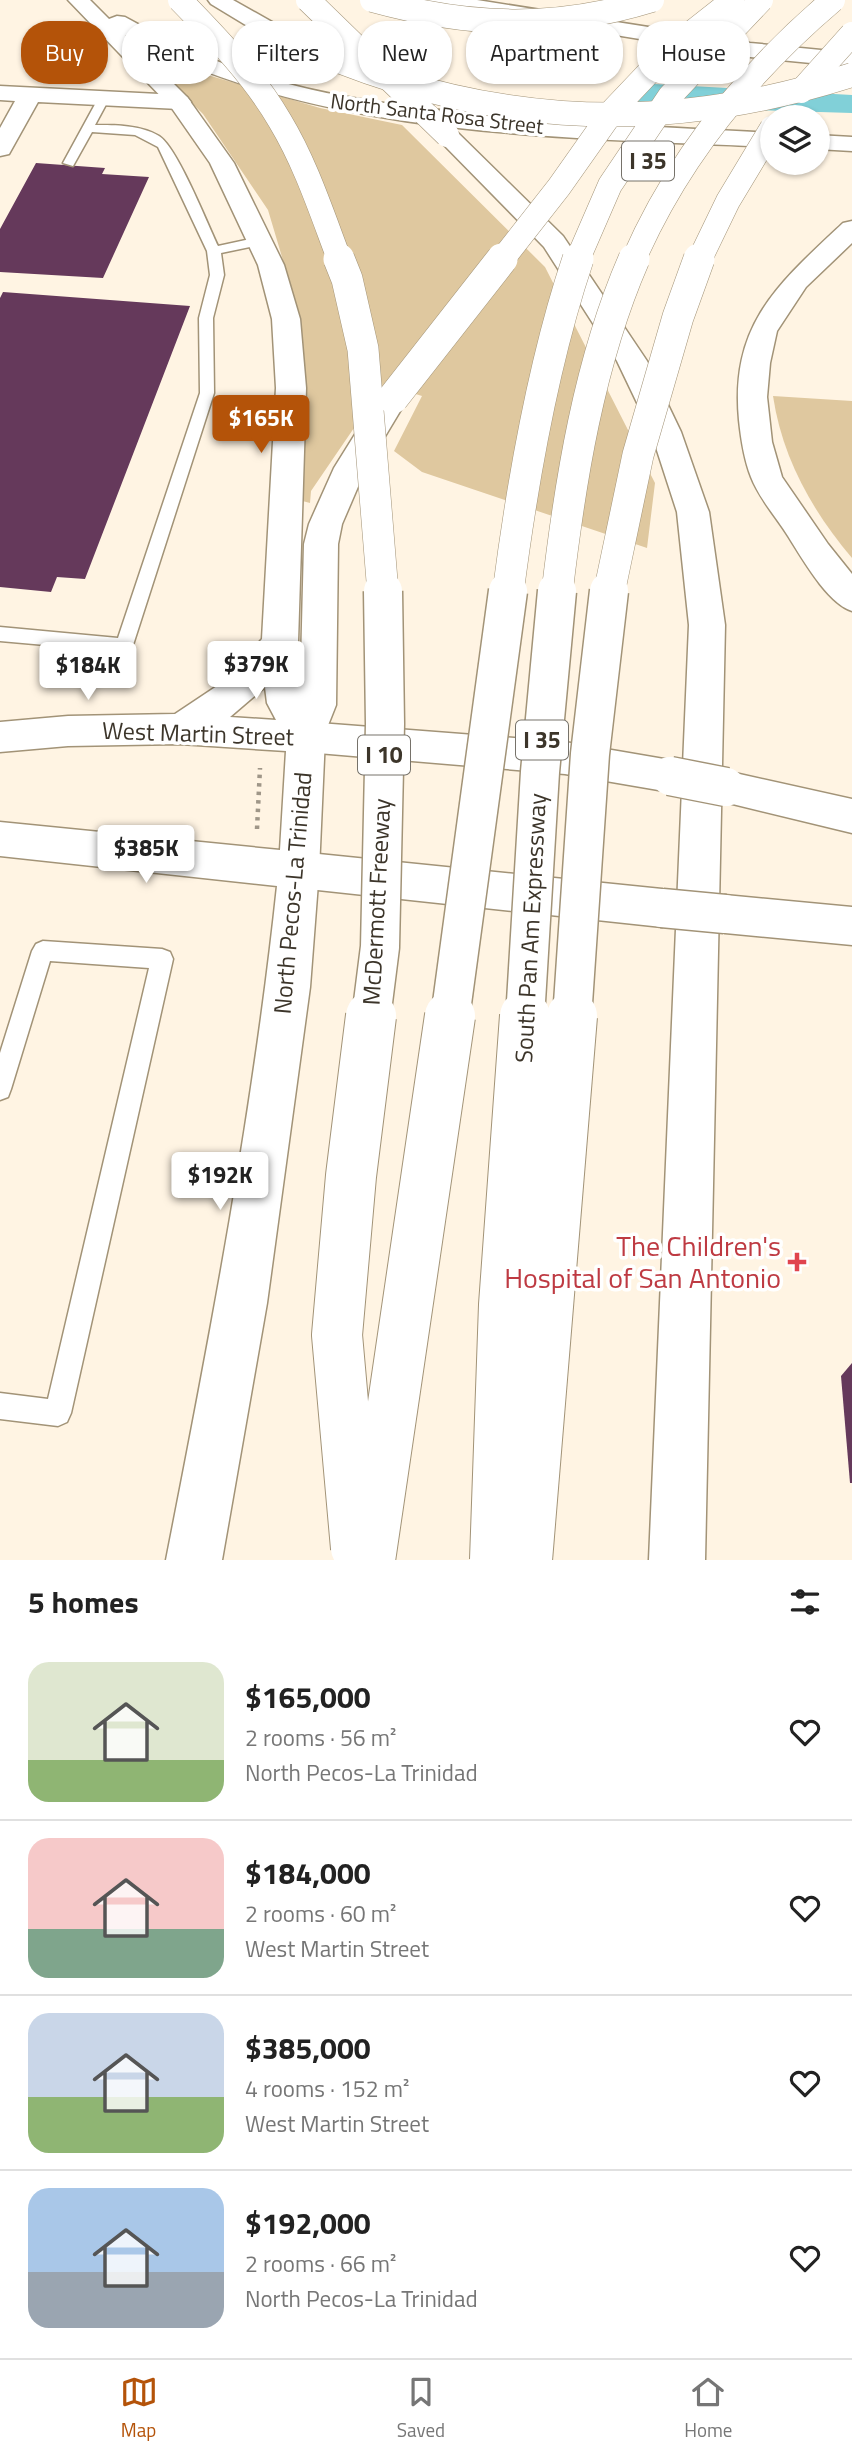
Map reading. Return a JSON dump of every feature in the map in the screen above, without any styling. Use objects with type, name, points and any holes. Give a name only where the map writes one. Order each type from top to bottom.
[{"type":"main road","name":"North Pecos-La Trinidad","points":[[80,0],[179,102],[222,163],[271,265],[286,319],[291,388],[280,642],[285,703],[306,737],[299,870],[288,987],[244,1289],[194,1560]]},
{"type":"main road","name":"North Santa Rosa Street","points":[[80,0],[190,60],[249,82],[308,97],[369,109],[538,127],[760,139]]},
{"type":"main road","name":"McDermott Freeway","points":[[180,0],[223,44],[280,120],[308,176],[347,279],[363,349],[385,619],[385,724],[380,947],[351,1176],[337,1335],[357,1560]]},
{"type":"main road","points":[[218,0],[280,36],[378,77],[464,100],[542,111],[609,114],[678,112],[773,99],[852,75]]},
{"type":"main road","points":[[308,0],[554,242],[625,350],[666,432],[693,512],[707,625],[677,1560]]},
{"type":"main road","points":[[372,0],[441,18],[522,24],[580,18],[652,0]]},
{"type":"main road","points":[[436,0],[750,50],[852,60]]},
{"type":"main road","points":[[544,19],[588,0]]},
{"type":"main road","points":[[306,737],[318,705],[321,544],[325,523],[344,479],[393,398],[559,187],[633,87],[671,49],[734,0]]},
{"type":"main road","name":"I 35","points":[[370,1560],[463,930],[517,523],[564,299],[582,247],[610,186],[670,96],[761,0]]},
{"type":"main road","name":"South Pan Am Expressway","points":[[495,1560],[501,1353],[523,1058],[541,755],[564,529],[594,380],[610,321],[628,271],[650,221],[667,193],[708,129],[751,76],[803,24],[833,0]]},
{"type":"main road","name":"I 35","points":[[552,359],[594,261],[642,169],[703,91],[746,44],[786,8]]},
{"type":"main road","points":[[790,105],[852,34]]},
{"type":"main road","points":[[0,93],[179,102]]},
{"type":"main road","points":[[0,149],[30,95]]},
{"type":"main road","points":[[830,143],[852,144]]},
{"type":"main road","name":"South Pan Am Expressway","points":[[527,1560],[570,1054],[586,807],[598,677],[611,579],[625,503],[691,278],[715,223],[760,146]]},
{"type":"main road","points":[[852,229],[796,282],[763,331],[755,363],[752,397],[757,442],[767,478],[816,554],[852,597]]},
{"type":"main road","points":[[180,729],[244,689],[260,672],[280,642]]},
{"type":"main road","name":"West Martin Street","points":[[0,737],[68,731],[180,729],[565,758],[670,776],[852,816]]},
{"type":"main road","points":[[0,839],[852,926]]},
{"type":"lane","points":[[69,163],[103,99]]},
{"type":"lane","points":[[0,634],[124,645],[207,393],[206,318],[217,275],[214,251],[163,145],[154,136],[136,131],[88,128]]},
{"type":"lane","points":[[214,251],[260,241]]},
{"type":"lane","points":[[0,1089],[43,951],[162,959],[58,1413],[0,1406]]},
{"type":"path","points":[[257,832],[260,763]]},
{"type":"shaded area","points":[[218,78],[320,108],[402,125],[545,267],[655,483],[647,548],[422,472],[394,451],[422,396],[384,384],[311,491],[310,503],[295,499],[299,314],[268,210],[203,114],[173,84],[218,84]]},
{"type":"shaded area","points":[[773,396],[852,401],[852,558],[824,521],[791,462],[777,419]]},
{"type":"water","points":[[636,83],[852,95],[852,113],[830,112],[830,105],[760,105],[760,110],[618,106]]},
{"type":"building","points":[[36,163],[105,168],[102,174],[149,177],[103,278],[0,272],[0,229]]},
{"type":"building","points":[[3,292],[190,306],[85,579],[57,577],[51,592],[0,587],[0,298]]},
{"type":"building","points":[[852,1363],[852,1483],[850,1483],[841,1376]]},
{"type":"place","name":"The Children's Hospital of San Antonio","points":[[797,1262]]}]
